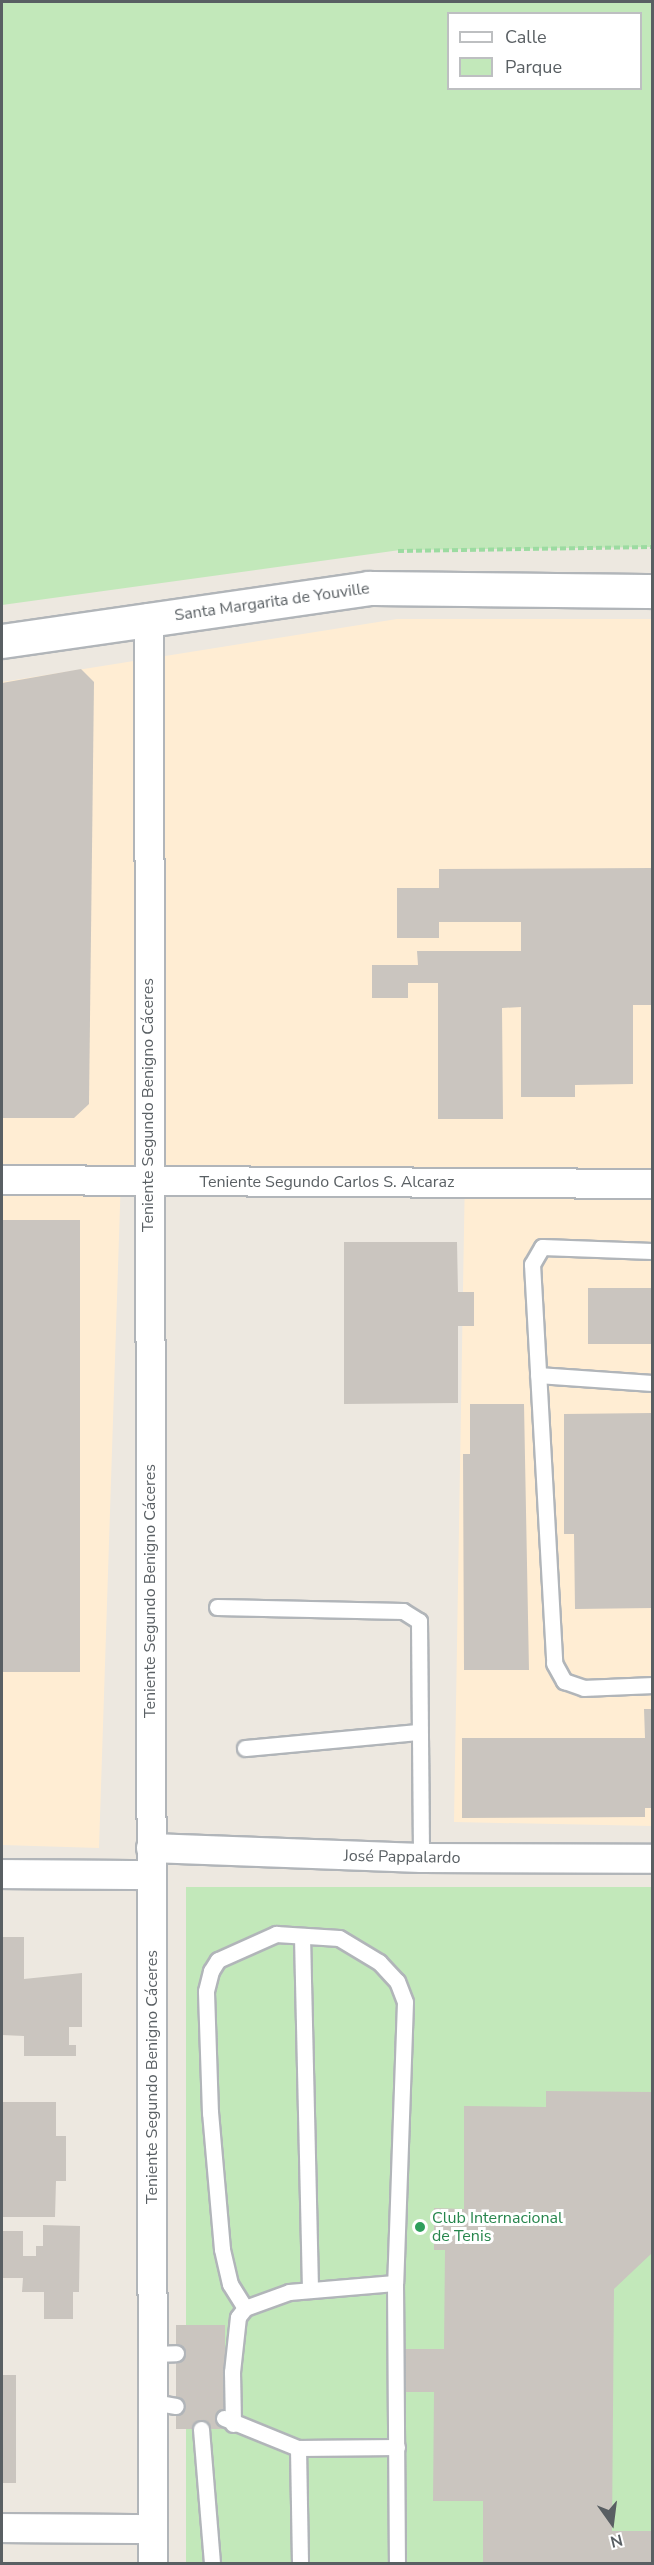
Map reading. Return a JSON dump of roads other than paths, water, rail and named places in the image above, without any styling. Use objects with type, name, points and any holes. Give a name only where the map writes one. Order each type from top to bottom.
[{"type":"street","name":"Santa Margarita de Youville","points":[[2,641],[368,588],[652,591]]},
{"type":"street","name":"Teniente Segundo Benigno Cáceres","points":[[149,618],[148,1182],[151,1861],[164,2354],[164,2404],[153,2529],[153,2564]]},
{"type":"street","name":"Teniente Segundo Carlos S. Alcaraz","points":[[2,1180],[652,1184]]},
{"type":"street","name":"José Pappalardo","points":[[2,1874],[151,1861],[421,1858],[652,1859]]},
{"type":"street","points":[[2,2528],[153,2529]]},
{"type":"lane","points":[[652,1251],[542,1247],[532,1264],[554,1663],[564,1681],[584,1688],[652,1685]]},
{"type":"lane","points":[[538,1375],[652,1383]]},
{"type":"lane","points":[[217,1607],[414,1616],[420,1635],[418,1732],[421,1858]]},
{"type":"lane","points":[[245,1748],[418,1732]]},
{"type":"lane","points":[[245,2308],[233,2290],[222,2249],[206,1991],[218,1960],[276,1935],[302,1936],[358,1945],[397,1981],[405,2002],[395,2283],[397,2564]]},
{"type":"lane","points":[[302,1936],[310,2289]]},
{"type":"lane","points":[[395,2283],[310,2289],[257,2300],[245,2308],[238,2317],[230,2353],[228,2421],[298,2448],[397,2447]]},
{"type":"lane","points":[[201,2429],[212,2564]]},
{"type":"lane","points":[[298,2448],[300,2564]]},
{"type":"place","name":"Club Internacional de Tenis","points":[[420,2227]]}]
